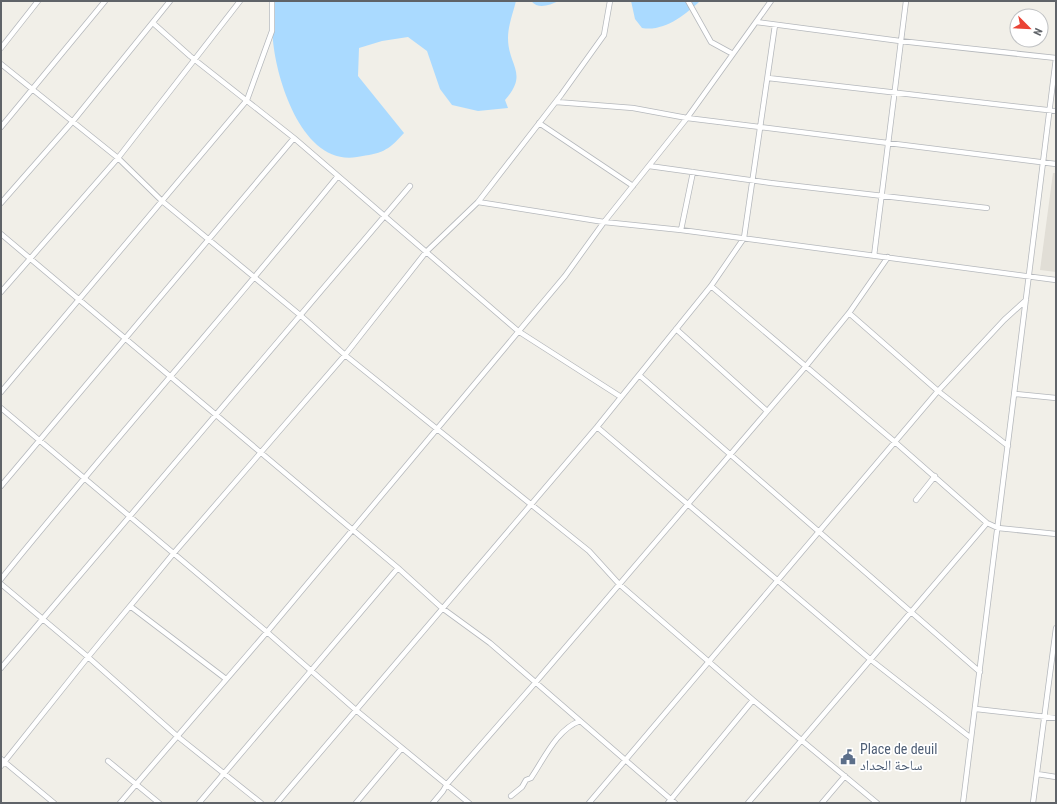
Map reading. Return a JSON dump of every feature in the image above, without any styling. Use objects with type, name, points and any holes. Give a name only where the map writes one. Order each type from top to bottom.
[{"type":"street","points":[[1,48],[38,1]]},
{"type":"street","points":[[1,127],[106,1]]},
{"type":"street","points":[[1,203],[73,121],[170,1]]},
{"type":"street","points":[[1,292],[118,158],[196,60],[240,1]]},
{"type":"street","points":[[1,392],[247,100],[270,42],[273,23],[272,1]]},
{"type":"street","points":[[54,803],[2,763],[173,554],[262,453],[345,355],[426,252],[478,202],[556,102],[604,35],[610,1]]},
{"type":"street","points":[[688,1],[711,42],[733,54]]},
{"type":"street","points":[[120,803],[267,632],[565,276],[604,222],[687,118],[771,1]]},
{"type":"street","points":[[874,256],[880,196],[906,1]]},
{"type":"street","points":[[756,22],[900,41],[1056,58],[976,709],[963,803]]},
{"type":"street","points":[[153,23],[196,60],[294,138],[518,331],[622,397]]},
{"type":"street","points":[[277,803],[357,711],[442,608],[622,397],[711,286],[744,238],[775,25]]},
{"type":"street","points":[[1,64],[118,158],[162,201],[300,315],[345,355],[590,551],[619,584],[753,700],[877,803]]},
{"type":"street","points":[[768,78],[1056,111]]},
{"type":"street","points":[[556,102],[633,108],[687,118],[760,128],[1056,164]]},
{"type":"street","points":[[539,123],[633,186]]},
{"type":"street","points":[[1,486],[294,138]]},
{"type":"street","points":[[649,166],[880,196],[987,208]]},
{"type":"street","points":[[681,230],[693,172]]},
{"type":"street","points":[[1,579],[83,477],[256,278],[338,176]]},
{"type":"street","points":[[1,668],[410,186]]},
{"type":"street","points":[[478,202],[604,222],[744,238],[1056,280]]},
{"type":"street","points":[[1,234],[398,568],[442,608],[490,643],[672,802],[753,700]]},
{"type":"street","points":[[433,803],[447,784],[806,366],[849,313],[888,257]]},
{"type":"street","points":[[711,286],[935,476],[987,523],[998,528],[1056,534]]},
{"type":"street","points":[[589,803],[938,391],[1004,320],[1026,300]]},
{"type":"street","points":[[849,313],[938,391],[1008,446]]},
{"type":"street","points":[[676,329],[767,411]]},
{"type":"street","points":[[639,375],[980,672]]},
{"type":"street","points":[[1015,394],[1056,398]]},
{"type":"street","points":[[1,408],[128,517],[267,632],[357,711],[469,803]]},
{"type":"street","points":[[597,427],[871,660],[971,738]]},
{"type":"street","points":[[916,500],[935,476]]},
{"type":"street","points":[[748,803],[987,523]]},
{"type":"street","points":[[199,803],[398,568]]},
{"type":"street","points":[[1,584],[88,657],[177,736],[261,803]]},
{"type":"street","points":[[130,606],[226,679]]},
{"type":"street","points":[[1033,803],[1044,717],[1054,658],[1056,628]]},
{"type":"street","points":[[976,709],[1056,718]]},
{"type":"street","points":[[511,796],[522,787],[526,780],[531,778],[554,743],[568,727],[580,721]]},
{"type":"street","points":[[356,803],[402,748]]},
{"type":"street","points":[[108,761],[135,785],[159,803]]},
{"type":"street","points":[[1037,774],[1056,777]]},
{"type":"street","points":[[822,803],[845,776]]},
{"type":"shaded area","points":[[1053,173],[1056,173],[1056,272],[1040,270]]},
{"type":"water","points":[[273,1],[516,1],[508,38],[511,56],[516,69],[516,83],[505,100],[508,108],[478,111],[452,105],[440,89],[427,51],[408,37],[382,41],[359,48],[358,76],[404,133],[384,151],[357,157],[338,156],[322,148],[308,135],[296,118],[287,98],[280,78],[273,41]]},
{"type":"water","points":[[531,1],[559,1],[541,6],[534,4]]},
{"type":"water","points":[[631,1],[700,1],[688,12],[674,21],[666,25],[650,29],[642,28],[635,19]]},
{"type":"place","name":"Place de deuil ساحة الحداد","points":[[848,757]]}]
